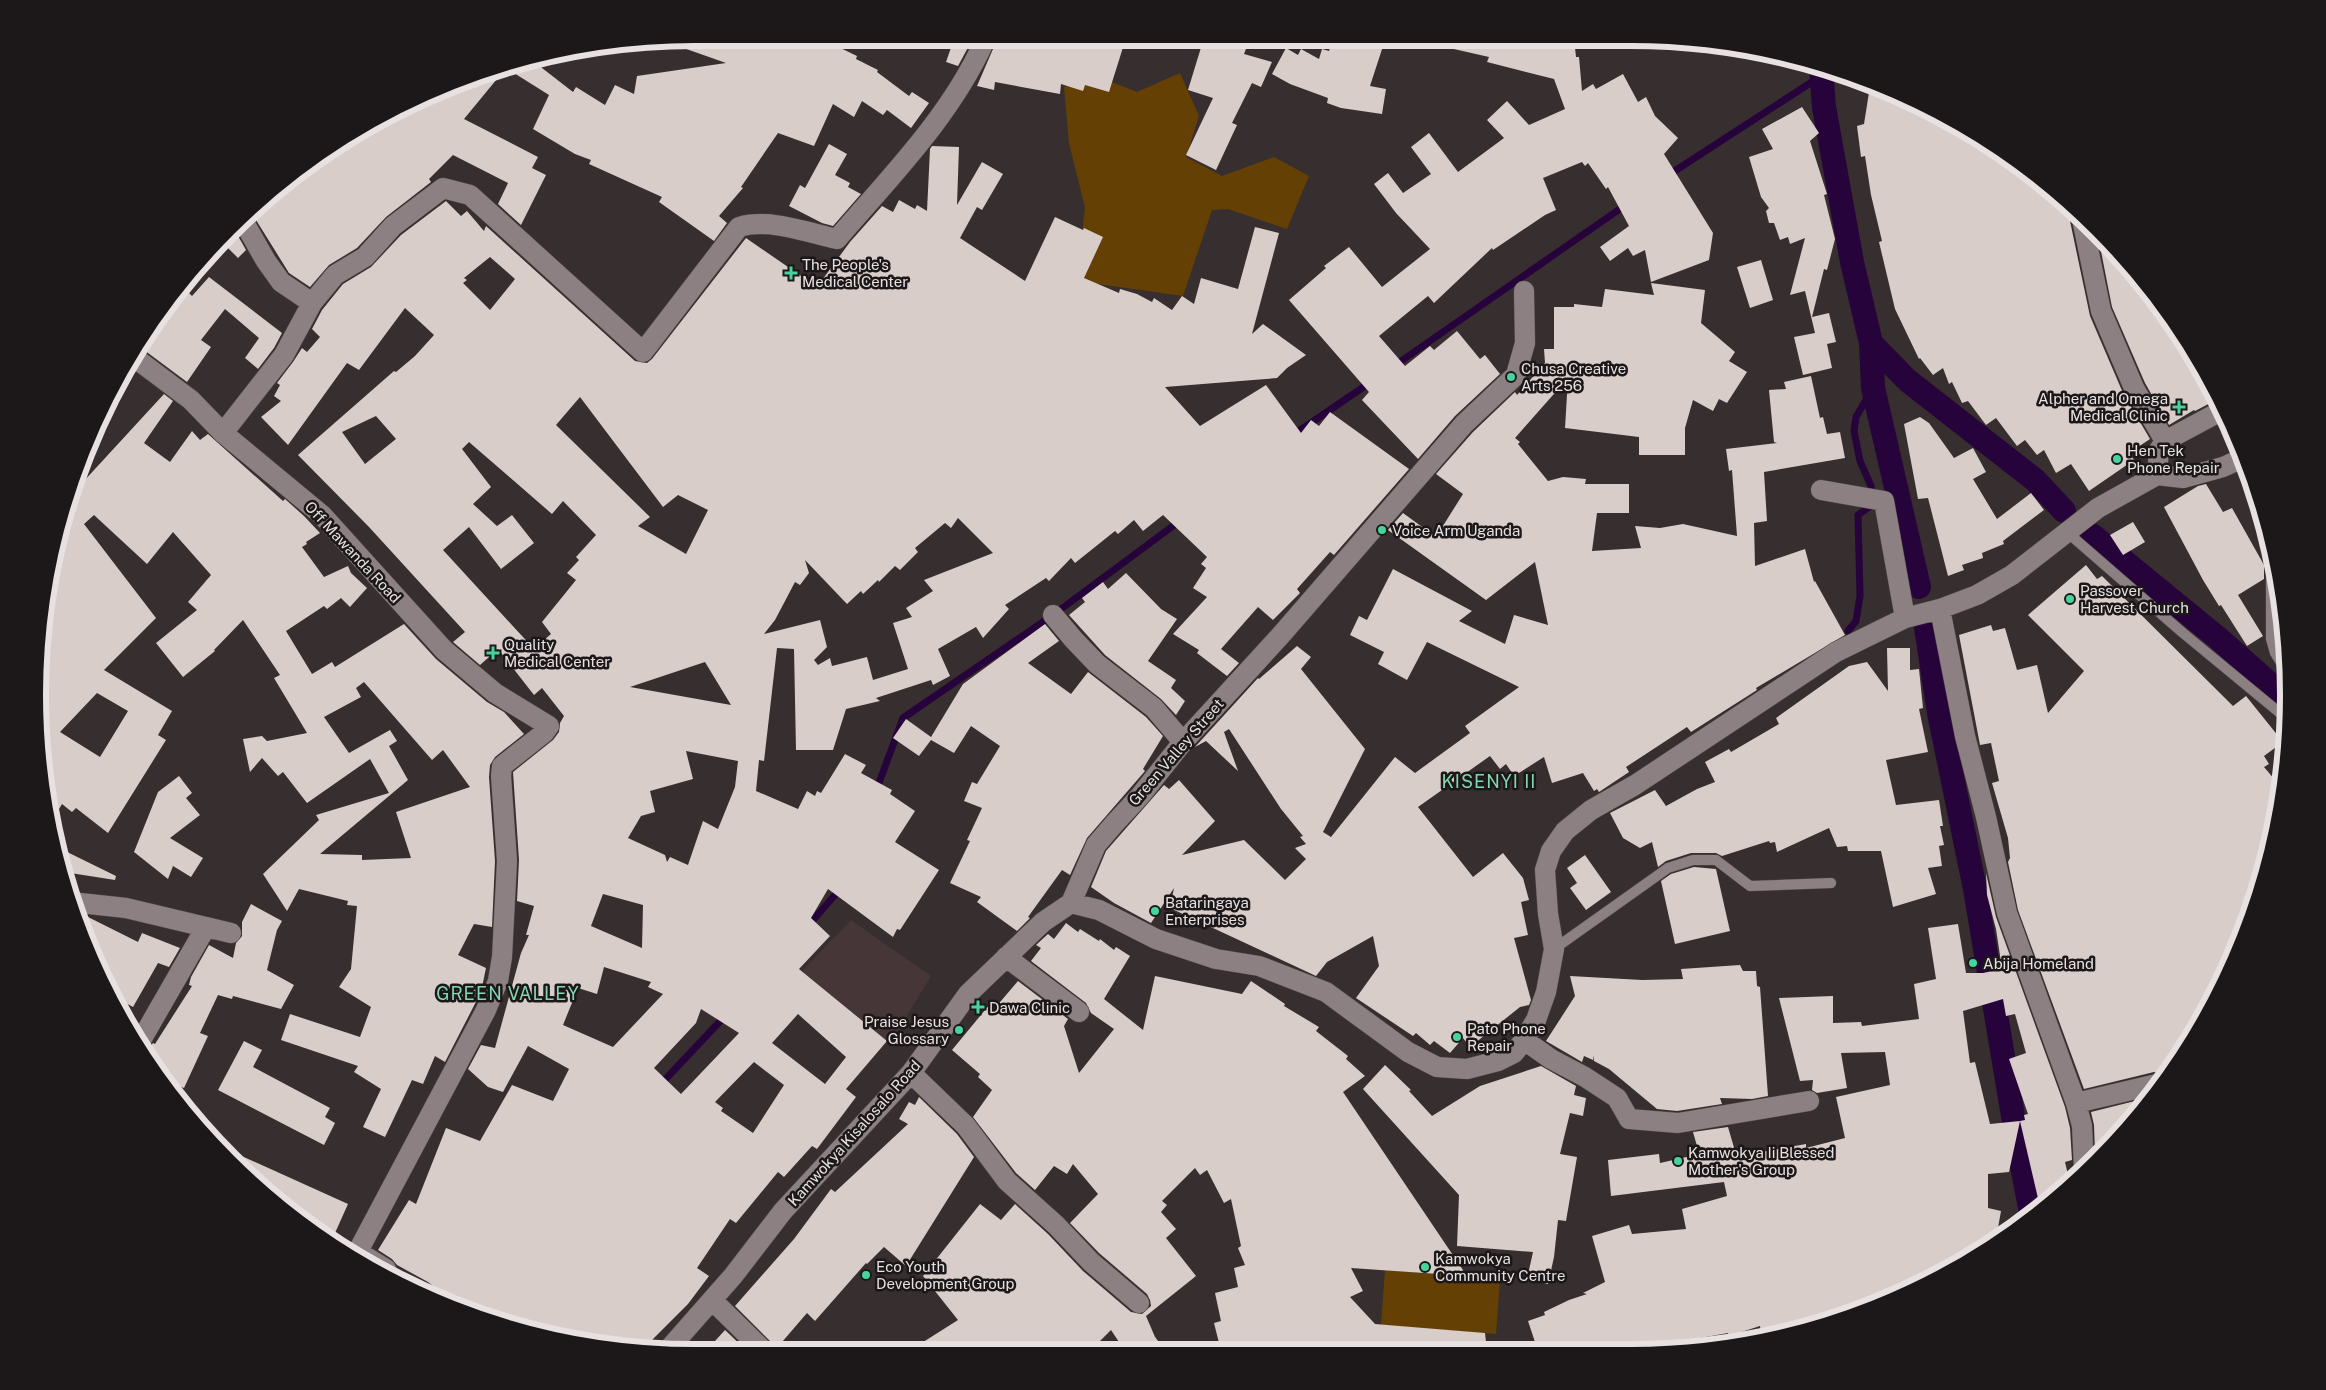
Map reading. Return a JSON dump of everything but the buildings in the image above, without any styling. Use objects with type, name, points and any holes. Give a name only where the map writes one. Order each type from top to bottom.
[{"type":"street","points":[[224,433],[284,355],[312,303],[335,275],[365,257],[393,226],[443,188],[470,195],[644,352],[739,227],[752,223],[767,224],[837,239],[913,150],[962,86],[982,46]]},
{"type":"street","points":[[246,226],[266,261],[281,282],[312,303]]},
{"type":"street","points":[[2084,231],[2101,312],[2134,388],[2165,441]]},
{"type":"street","name":"Green Valley Street","points":[[1071,903],[1096,846],[1140,796],[1183,742],[1299,613],[1464,424],[1516,375],[1525,343],[1524,291]]},
{"type":"street","name":"Off Mawanda Road","points":[[139,361],[191,400],[224,433],[322,515],[444,650],[495,693],[549,726],[544,733],[502,766],[501,776],[507,862],[502,956],[498,981],[486,1010],[359,1249]]},
{"type":"street","points":[[2156,475],[2159,450],[2165,441],[2216,414]]},
{"type":"street","points":[[1071,903],[1098,910],[1156,939],[1216,959],[1259,966],[1326,992],[1401,1047],[1437,1067],[1467,1069],[1498,1061],[1514,1053],[1524,1040],[1536,1020],[1546,992],[1554,949],[1548,914],[1545,870],[1551,852],[1565,831],[1591,810],[1635,785],[1836,652],[1905,618],[1940,609],[1978,595],[2012,575],[2098,508],[2156,475],[2183,478],[2224,467],[2236,462]]},
{"type":"street","points":[[1821,490],[1884,501],[1905,618]]},
{"type":"street","points":[[1940,609],[1965,736],[1986,817],[2007,913],[2076,1103],[2082,1126],[2084,1160]]},
{"type":"street","points":[[1053,614],[1086,652],[1154,708],[1183,742]]},
{"type":"street","points":[[81,903],[126,908],[231,933]]},
{"type":"street","name":"Kamwokya Kisalosalo Road","points":[[674,1343],[712,1300],[783,1211],[911,1073],[968,994],[1044,922],[1071,903]]},
{"type":"street","points":[[144,1036],[206,927]]},
{"type":"street","points":[[1006,957],[1079,1012]]},
{"type":"street","points":[[1524,1040],[1551,1060],[1585,1077],[1617,1098],[1629,1119],[1678,1123],[1809,1101]]},
{"type":"street","points":[[911,1073],[966,1126],[1007,1181],[1056,1225],[1091,1262],[1139,1303]]},
{"type":"street","points":[[2076,1103],[2149,1086]]},
{"type":"street","points":[[712,1300],[757,1344]]},
{"type":"lane","points":[[2068,532],[2183,633],[2279,712]]},
{"type":"lane","points":[[2271,592],[2271,639],[2278,658]]},
{"type":"lane","points":[[1554,949],[1668,868],[1693,860],[1716,860],[1750,886],[1831,883]]},
{"type":"shaded area","points":[[1180,73],[1199,116],[1186,157],[1222,176],[1274,157],[1309,176],[1287,229],[1228,209],[1212,210],[1183,296],[1077,281],[1085,207],[1069,143],[1064,87],[1094,75],[1137,92]]},
{"type":"shaded area","points":[[851,920],[931,976],[899,1029],[887,1041],[802,971]]},
{"type":"shaded area","points":[[1385,1270],[1500,1280],[1496,1334],[1381,1325]]},
{"type":"waterway","points":[[1667,176],[1818,78],[1820,75]]},
{"type":"waterway","points":[[1822,75],[1824,107],[1852,262],[1871,343],[1873,388],[1919,587]]},
{"type":"waterway","points":[[1394,366],[1627,204]]},
{"type":"waterway","points":[[1871,343],[1907,380],[2035,480],[2064,511]]},
{"type":"waterway","points":[[1293,435],[1371,382]]},
{"type":"waterway","points":[[1848,631],[1856,621],[1860,596],[1858,515],[1872,505],[1871,486],[1860,461],[1854,431],[1856,417],[1873,388]]},
{"type":"waterway","points":[[876,791],[903,718],[1053,615],[1181,520]]},
{"type":"waterway","points":[[2092,535],[2218,638],[2280,693]]},
{"type":"waterway","points":[[1925,621],[1939,713],[1975,889],[2030,1207]]},
{"type":"waterway","points":[[807,927],[841,888]]},
{"type":"waterway","points":[[659,1086],[725,1016]]},
{"type":"place","name":"The People's Medical Center","points":[[791,273]]},
{"type":"place","name":"Chusa Creative Arts 256","points":[[1511,377]]},
{"type":"place","name":"Alpher and Omega Medical Clinic","points":[[2179,407]]},
{"type":"place","name":"Hen Tek Phone Repair","points":[[2117,459]]},
{"type":"place","name":"Voice Arm Uganda","points":[[1382,530]]},
{"type":"place","name":"Passover Harvest Church","points":[[2070,599]]},
{"type":"place","name":"Quality Medical Center","points":[[493,653]]},
{"type":"place","name":"Bataringaya Enterprises","points":[[1155,911]]},
{"type":"place","name":"Abija Homeland","points":[[1973,963]]},
{"type":"place","name":"Dawa Clinic","points":[[978,1007]]},
{"type":"place","name":"Praise Jesus Glossary","points":[[959,1030]]},
{"type":"place","name":"Pato Phone Repair","points":[[1457,1037]]},
{"type":"place","name":"Kamwokya Ii Blessed Mother's Group","points":[[1678,1161]]},
{"type":"place","name":"Kamwokya Community Centre","points":[[1425,1267]]},
{"type":"place","name":"Eco Youth Development Group","points":[[866,1275]]},
{"type":"district","name":"KISENYI II","points":[[1489,781]]},
{"type":"district","name":"GREEN VALLEY","points":[[508,993]]}]
